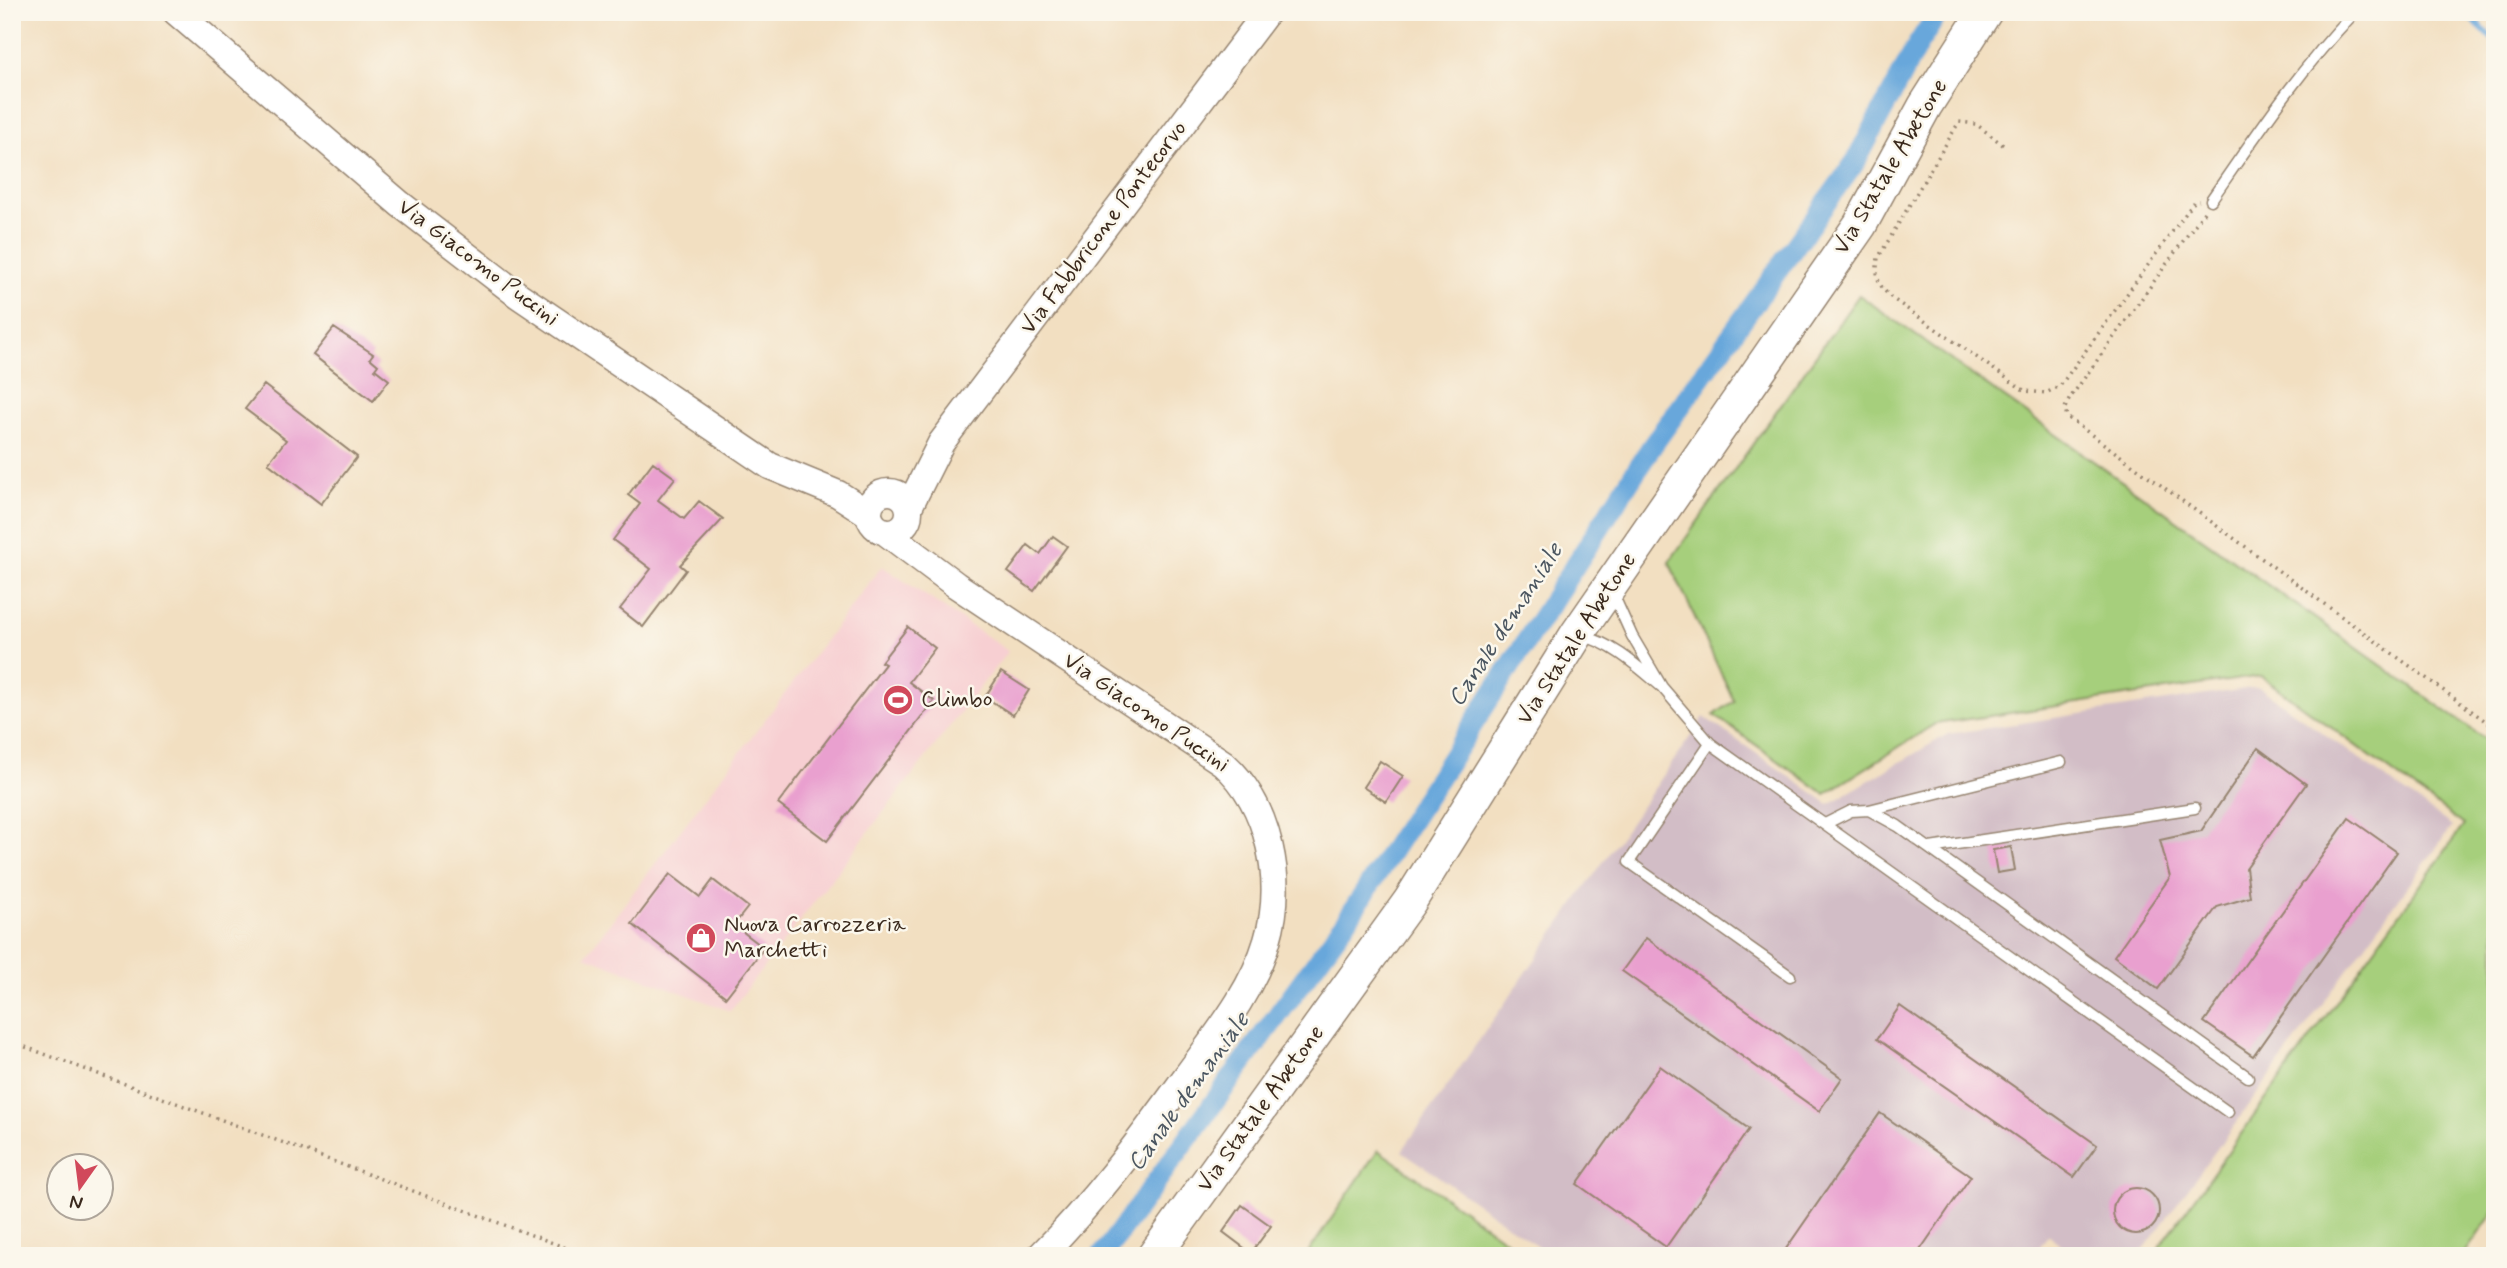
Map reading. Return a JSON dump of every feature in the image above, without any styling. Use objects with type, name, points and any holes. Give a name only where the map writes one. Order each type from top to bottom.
[{"type":"main road","name":"Via Statale Abetone","points":[[1154,1256],[1386,936],[1609,585],[1860,225],[1925,106],[1985,12]]},
{"type":"street","name":"Via Giacomo Puccini","points":[[176,12],[390,196],[518,295],[770,466],[880,507],[937,570],[1223,763],[1240,779],[1259,811],[1270,849],[1274,889],[1272,921],[1264,952],[1252,978],[1218,1032],[1128,1156],[1087,1206],[1040,1256]]},
{"type":"street","name":"Via Fabbricone Pontecorvo","points":[[880,507],[941,443],[1267,12]]},
{"type":"street","name":"Via Fabbricone Pontecorvo","points":[[909,510],[941,443]]},
{"type":"street","points":[[880,507],[898,493],[909,510],[937,570]]},
{"type":"lane","points":[[2211,200],[2329,39],[2355,12]]},
{"type":"lane","points":[[1609,585],[1632,636],[1662,687]]},
{"type":"lane","points":[[1577,634],[1596,639],[1626,657],[1662,687],[1710,743],[2228,1112]]},
{"type":"lane","points":[[1710,743],[1629,862],[1790,976]]},
{"type":"lane","points":[[1825,824],[1851,811],[1869,810],[2061,762]]},
{"type":"lane","points":[[1930,848],[2195,808]]},
{"type":"lane","points":[[1869,810],[1930,848],[2248,1077]]},
{"type":"path","points":[[2003,145],[1976,124],[1959,122],[1878,258],[1876,275],[1881,289],[1893,299],[2025,391],[2046,393],[2060,386],[2194,202],[2211,200]]},
{"type":"path","points":[[2211,200],[2070,398],[2065,408],[2067,417],[2495,727]]},
{"type":"path","points":[[12,1042],[588,1256]]},
{"type":"shaded area","points":[[882,566],[1008,651],[730,1011],[585,956]]},
{"type":"shaded area","points":[[2259,687],[2452,826],[2139,1256],[2077,1256],[2048,1235],[2033,1256],[1552,1256],[1402,1151],[1704,717],[1829,804],[1948,734]]},
{"type":"green space","points":[[1859,295],[2495,746],[2495,1210],[2463,1256],[2153,1256],[2464,825],[2261,676],[1935,724],[1825,794],[1714,715],[1734,701],[1669,562]]},
{"type":"green space","points":[[1378,1150],[1528,1256],[1306,1256]]},
{"type":"building","points":[[334,328],[373,354],[370,358],[378,365],[375,369],[389,380],[373,401],[313,355]]},
{"type":"building","points":[[264,385],[357,457],[321,504],[268,463],[286,440],[245,409]]},
{"type":"building","points":[[653,462],[675,478],[658,500],[684,519],[699,501],[723,519],[680,565],[686,570],[643,627],[620,609],[651,569],[613,540],[640,504],[628,495]]},
{"type":"building","points":[[1053,536],[1067,546],[1034,591],[1008,572],[1028,545],[1040,554]]},
{"type":"building","points":[[908,627],[935,648],[909,682],[934,701],[827,841],[778,804],[885,664],[881,662]]},
{"type":"building","points":[[1001,672],[1029,690],[1013,715],[985,697]]},
{"type":"building","points":[[2258,748],[2306,784],[2246,868],[2250,897],[2217,907],[2158,989],[2114,956],[2170,877],[2160,840],[2201,831]]},
{"type":"building","points":[[1380,761],[1403,776],[1386,802],[1363,787]]},
{"type":"building","points":[[2349,818],[2397,852],[2253,1056],[2204,1022]]},
{"type":"building","points":[[2011,847],[2015,870],[1997,873],[1993,850]]},
{"type":"building","points":[[670,874],[700,897],[713,880],[748,907],[734,925],[764,948],[726,997],[632,924]]},
{"type":"building","points":[[1646,938],[1842,1078],[1819,1111],[1622,971]]},
{"type":"building","points":[[1900,1006],[2097,1145],[2074,1177],[1877,1039]]},
{"type":"building","points":[[1660,1066],[1749,1129],[1666,1247],[1577,1184]]},
{"type":"building","points":[[1880,1113],[1971,1176],[1916,1256],[1781,1256]]},
{"type":"building","points":[[2136,1188],[2152,1195],[2159,1211],[2152,1227],[2136,1234],[2120,1227],[2113,1211],[2120,1195]]},
{"type":"building","points":[[1242,1205],[1271,1226],[1251,1253],[1223,1232]]},
{"type":"waterway","name":"Canale demaniale","points":[[1102,1256],[1347,920],[1652,446],[1856,161],[1918,44],[1939,12]]},
{"type":"waterway","points":[[2464,12],[2495,41]]},
{"type":"place","name":"Climbo","points":[[898,700]]},
{"type":"place","name":"Nuova Carrozzeria Marchetti","points":[[701,938]]}]
